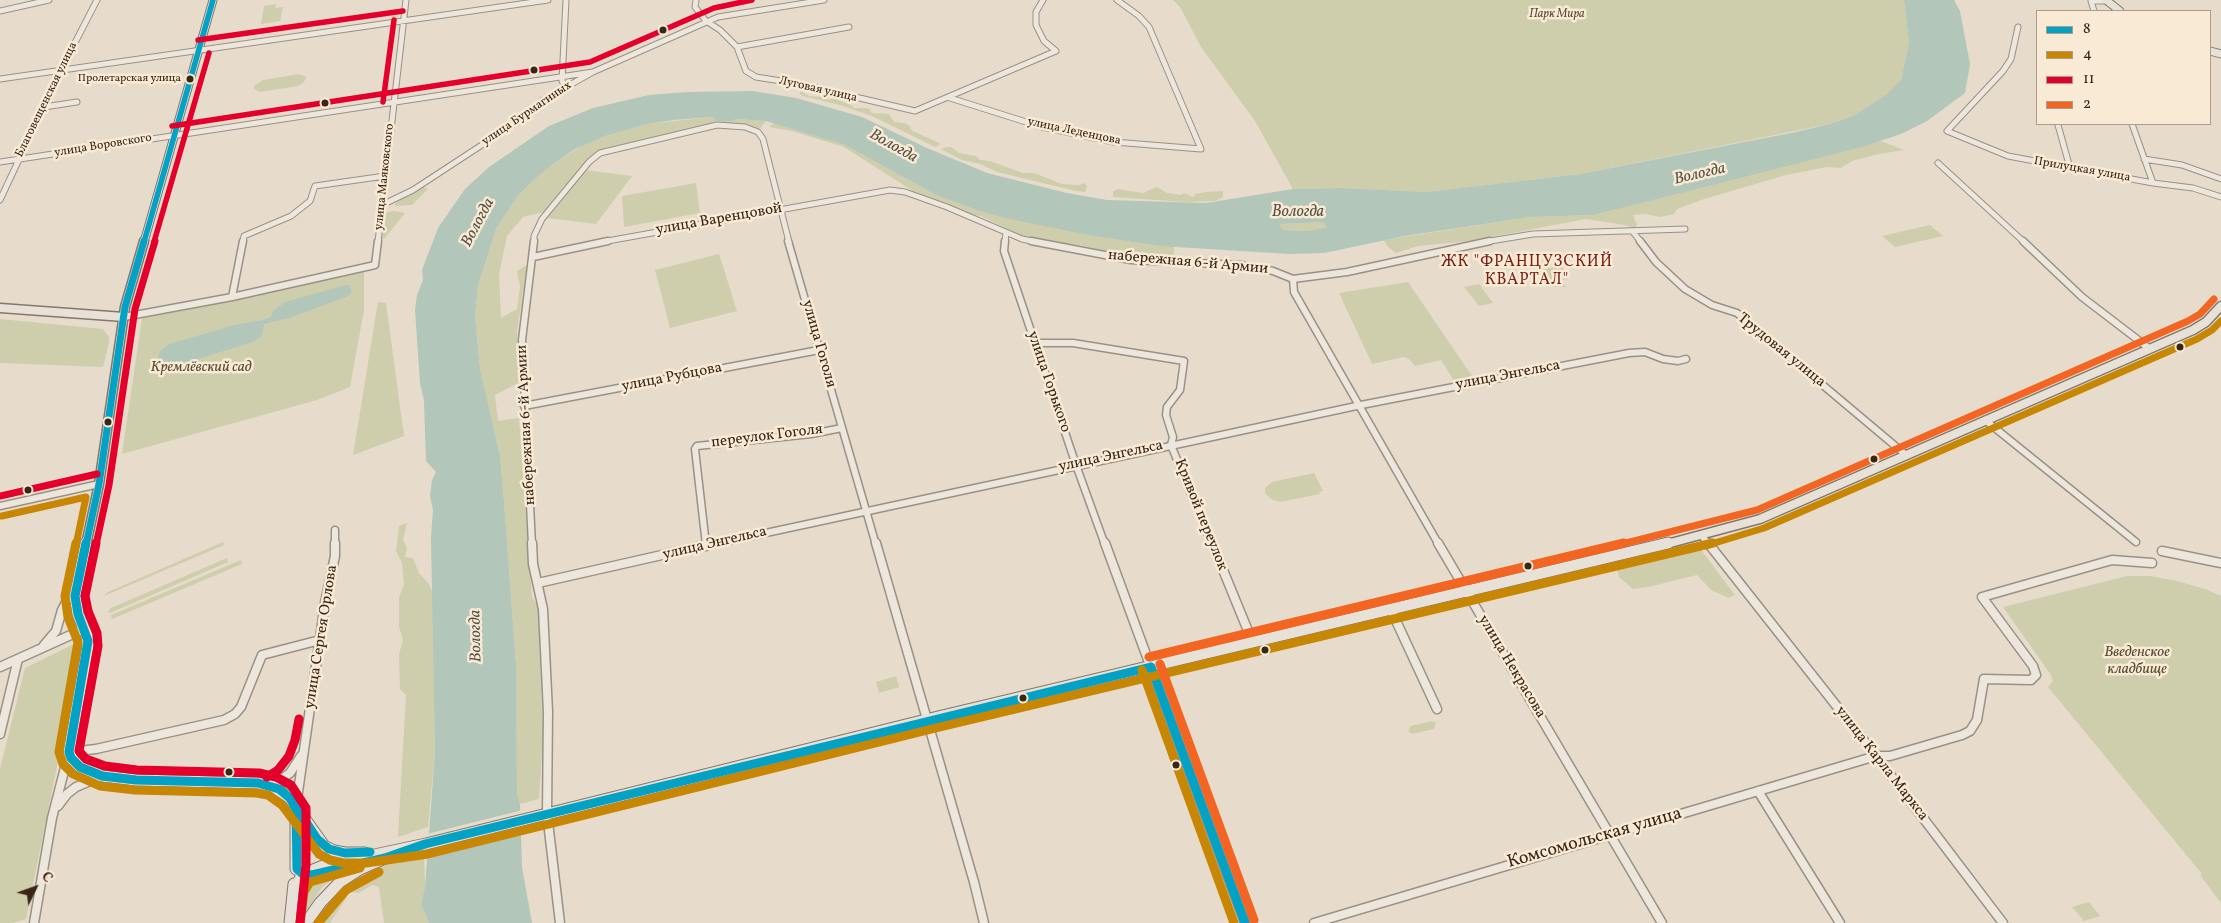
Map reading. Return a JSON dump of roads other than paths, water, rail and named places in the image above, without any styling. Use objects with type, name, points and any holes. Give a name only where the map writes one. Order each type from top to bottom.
[{"type":"main road","points":[[213,0],[127,299],[99,484],[78,580],[75,604],[88,641],[69,752],[71,758],[80,767],[102,776],[136,780],[258,783],[272,786],[285,793],[317,839],[324,846],[334,851],[358,853],[402,849]]},
{"type":"main road","points":[[2106,0],[2119,10]]},
{"type":"main road","points":[[294,889],[303,874],[323,866],[426,844],[530,818],[548,818],[926,721],[1702,536],[1760,519],[2193,330],[2206,322],[2221,306]]},
{"type":"main road","points":[[0,308],[124,317]]},
{"type":"main road","name":"улица Сергея Орлова","points":[[290,923],[296,864],[296,809]]},
{"type":"main road","points":[[296,864],[297,869],[303,874],[322,873],[385,858],[426,844]]},
{"type":"main road","points":[[306,923],[340,882],[385,858]]},
{"type":"street","points":[[0,11],[49,0]]},
{"type":"street","name":"Благовещенская улица","points":[[0,200],[61,70],[97,0]]},
{"type":"street","name":"улица Маяковского","points":[[232,297],[375,265],[406,0]]},
{"type":"street","points":[[0,79],[548,0]]},
{"type":"street","points":[[564,86],[562,81],[564,76],[566,0]]},
{"type":"street","points":[[696,0],[695,7],[706,22],[720,30],[737,47],[849,27]]},
{"type":"street","name":"улица Бурмагиных","points":[[382,205],[413,190],[520,120],[543,100],[564,86],[592,72],[706,22],[746,11],[824,0]]},
{"type":"street","points":[[950,98],[1056,51],[1041,37],[1036,25],[1036,12],[1043,0]]},
{"type":"street","name":"улица Леденцова","points":[[950,98],[1042,127],[1114,142],[1201,149],[1149,27],[1139,16],[1117,0]]},
{"type":"street","points":[[2094,10],[2091,1],[2106,0]]},
{"type":"street","name":"Прилуцкая улица","points":[[2018,27],[2011,59],[2003,71],[1947,131],[2008,156],[2152,183],[2193,188],[2221,197]]},
{"type":"street","name":"Луговая улица","points":[[737,47],[746,71],[756,77],[800,84],[916,111],[950,98]]},
{"type":"street","name":"улица Воровского","points":[[0,162],[592,72]]},
{"type":"street","points":[[44,107],[77,102]]},
{"type":"street","name":"набережная 6-й Армии","points":[[548,818],[548,708],[543,609],[533,564],[522,340],[534,236],[542,219],[589,162],[600,153],[617,147],[717,125],[731,125],[753,129],[763,139]]},
{"type":"street","points":[[2132,125],[2152,183]]},
{"type":"street","points":[[2058,126],[2070,168]]},
{"type":"street","name":"улица Гоголя","points":[[763,139],[780,209],[819,350],[974,882],[984,923]]},
{"type":"street","points":[[2144,159],[2182,165],[2221,178]]},
{"type":"street","points":[[1938,163],[2082,297],[2150,348]]},
{"type":"street","points":[[124,317],[232,297],[244,236],[291,216],[310,201],[315,186],[385,176]]},
{"type":"street","name":"улица Варенцовой","points":[[533,257],[640,234],[780,209],[890,190],[905,192]]},
{"type":"street","name":"набережная 6-й Армии","points":[[905,192],[947,207],[1022,239],[1102,255],[1161,262],[1240,265],[1273,271],[1293,279],[1347,272],[1494,240],[1533,234],[1601,230],[1633,232],[1685,229]]},
{"type":"street","name":"Трудовая улица","points":[[1633,232],[1656,262],[1686,288],[1712,305],[1737,313],[1906,456]]},
{"type":"street","name":"улица Горького","points":[[1006,233],[1004,251],[1076,465],[1245,923]]},
{"type":"street","name":"улица Некрасова","points":[[1293,279],[1294,292],[1467,592],[1662,923]]},
{"type":"street","name":"Кривой переулок","points":[[1035,343],[1073,342],[1184,361],[1180,379],[1180,390],[1167,407],[1166,415],[1173,437],[1171,445],[1253,643]]},
{"type":"street","name":"улица Рубцова","points":[[524,406],[819,350]]},
{"type":"street","name":"улица Энгельса","points":[[538,583],[865,510],[1360,404],[1629,353],[1645,352],[1663,359],[1678,361],[1686,359]]},
{"type":"street","points":[[1985,420],[2136,542]]},
{"type":"street","name":"переулок Гоголя","points":[[706,546],[695,449],[700,445],[811,434],[842,428]]},
{"type":"street","points":[[0,506],[99,484]]},
{"type":"street","name":"улица Сергея Орлова","points":[[296,809],[334,556],[335,530]]},
{"type":"street","name":"улица Карла Маркса","points":[[1702,536],[1876,756],[2002,923]]},
{"type":"street","points":[[2162,551],[2221,564]]},
{"type":"street","name":"Комсомольская улица","points":[[1314,923],[1876,756],[1890,756],[1962,735],[1970,731],[1977,720],[1984,679],[2031,680],[2035,678],[2035,670],[1982,597],[2112,560],[2152,563]]},
{"type":"street","points":[[38,650],[52,638],[56,631],[68,598],[78,580]]},
{"type":"street","points":[[1391,610],[1437,709]]},
{"type":"street","points":[[0,666],[84,629]]},
{"type":"street","points":[[34,923],[54,813],[69,752],[96,750],[224,720],[235,714],[240,707],[262,655],[320,640]]},
{"type":"street","points":[[0,734],[18,659]]},
{"type":"street","points":[[272,786],[285,778],[295,767],[306,744]]},
{"type":"street","points":[[54,813],[67,794],[76,787],[102,776]]},
{"type":"street","points":[[1758,791],[1840,923]]},
{"type":"street","points":[[548,818],[560,923]]},
{"type":"water","name":"Вологда","points":[[1904,0],[1954,0],[1960,11],[1970,64],[1965,93],[1927,121],[1901,134],[1862,147],[1594,215],[1531,217],[1405,236],[1324,253],[1289,254],[1160,246],[1093,236],[1010,219],[979,211],[936,195],[845,145],[766,121],[736,119],[733,121],[718,121],[712,117],[674,120],[647,124],[602,137],[575,149],[545,170],[517,197],[496,229],[478,286],[475,316],[480,368],[500,456],[516,664],[517,794],[520,804],[522,867],[532,923],[429,923],[421,904],[425,887],[435,752],[431,537],[433,510],[430,496],[432,480],[436,472],[426,461],[424,401],[420,383],[415,310],[417,295],[423,280],[422,270],[438,228],[465,189],[489,167],[549,126],[593,108],[649,95],[686,92],[753,91],[796,98],[862,117],[927,148],[987,173],[1067,193],[1107,200],[1206,203],[1293,189],[1342,188],[1426,192],[1580,174],[1830,124],[1853,116],[1887,94],[1901,80],[1909,43]],"holes":[[[1323,222],[1327,227],[1308,231],[1283,230],[1279,224]]]},
{"type":"water","points":[[349,285],[352,292],[346,297],[289,318],[264,324],[262,336],[253,342],[188,362],[165,363],[158,358],[160,351],[169,344],[235,325],[263,320],[271,317],[273,311],[285,302]]},
{"type":"place","name":"Пролетарская улица","points":[[190,79]]},
{"type":"district","name":"ЖК \"ФРАНЦУЗСКИЙ КВАРТАЛ\"","points":[[1527,272]]},
{"type":"park label","name":"Парк Мира","points":[[1557,15]]},
{"type":"park label","name":"Кремлёвский сад","points":[[201,368]]},
{"type":"park label","name":"Введенское кладбище","points":[[2137,662]]}]
